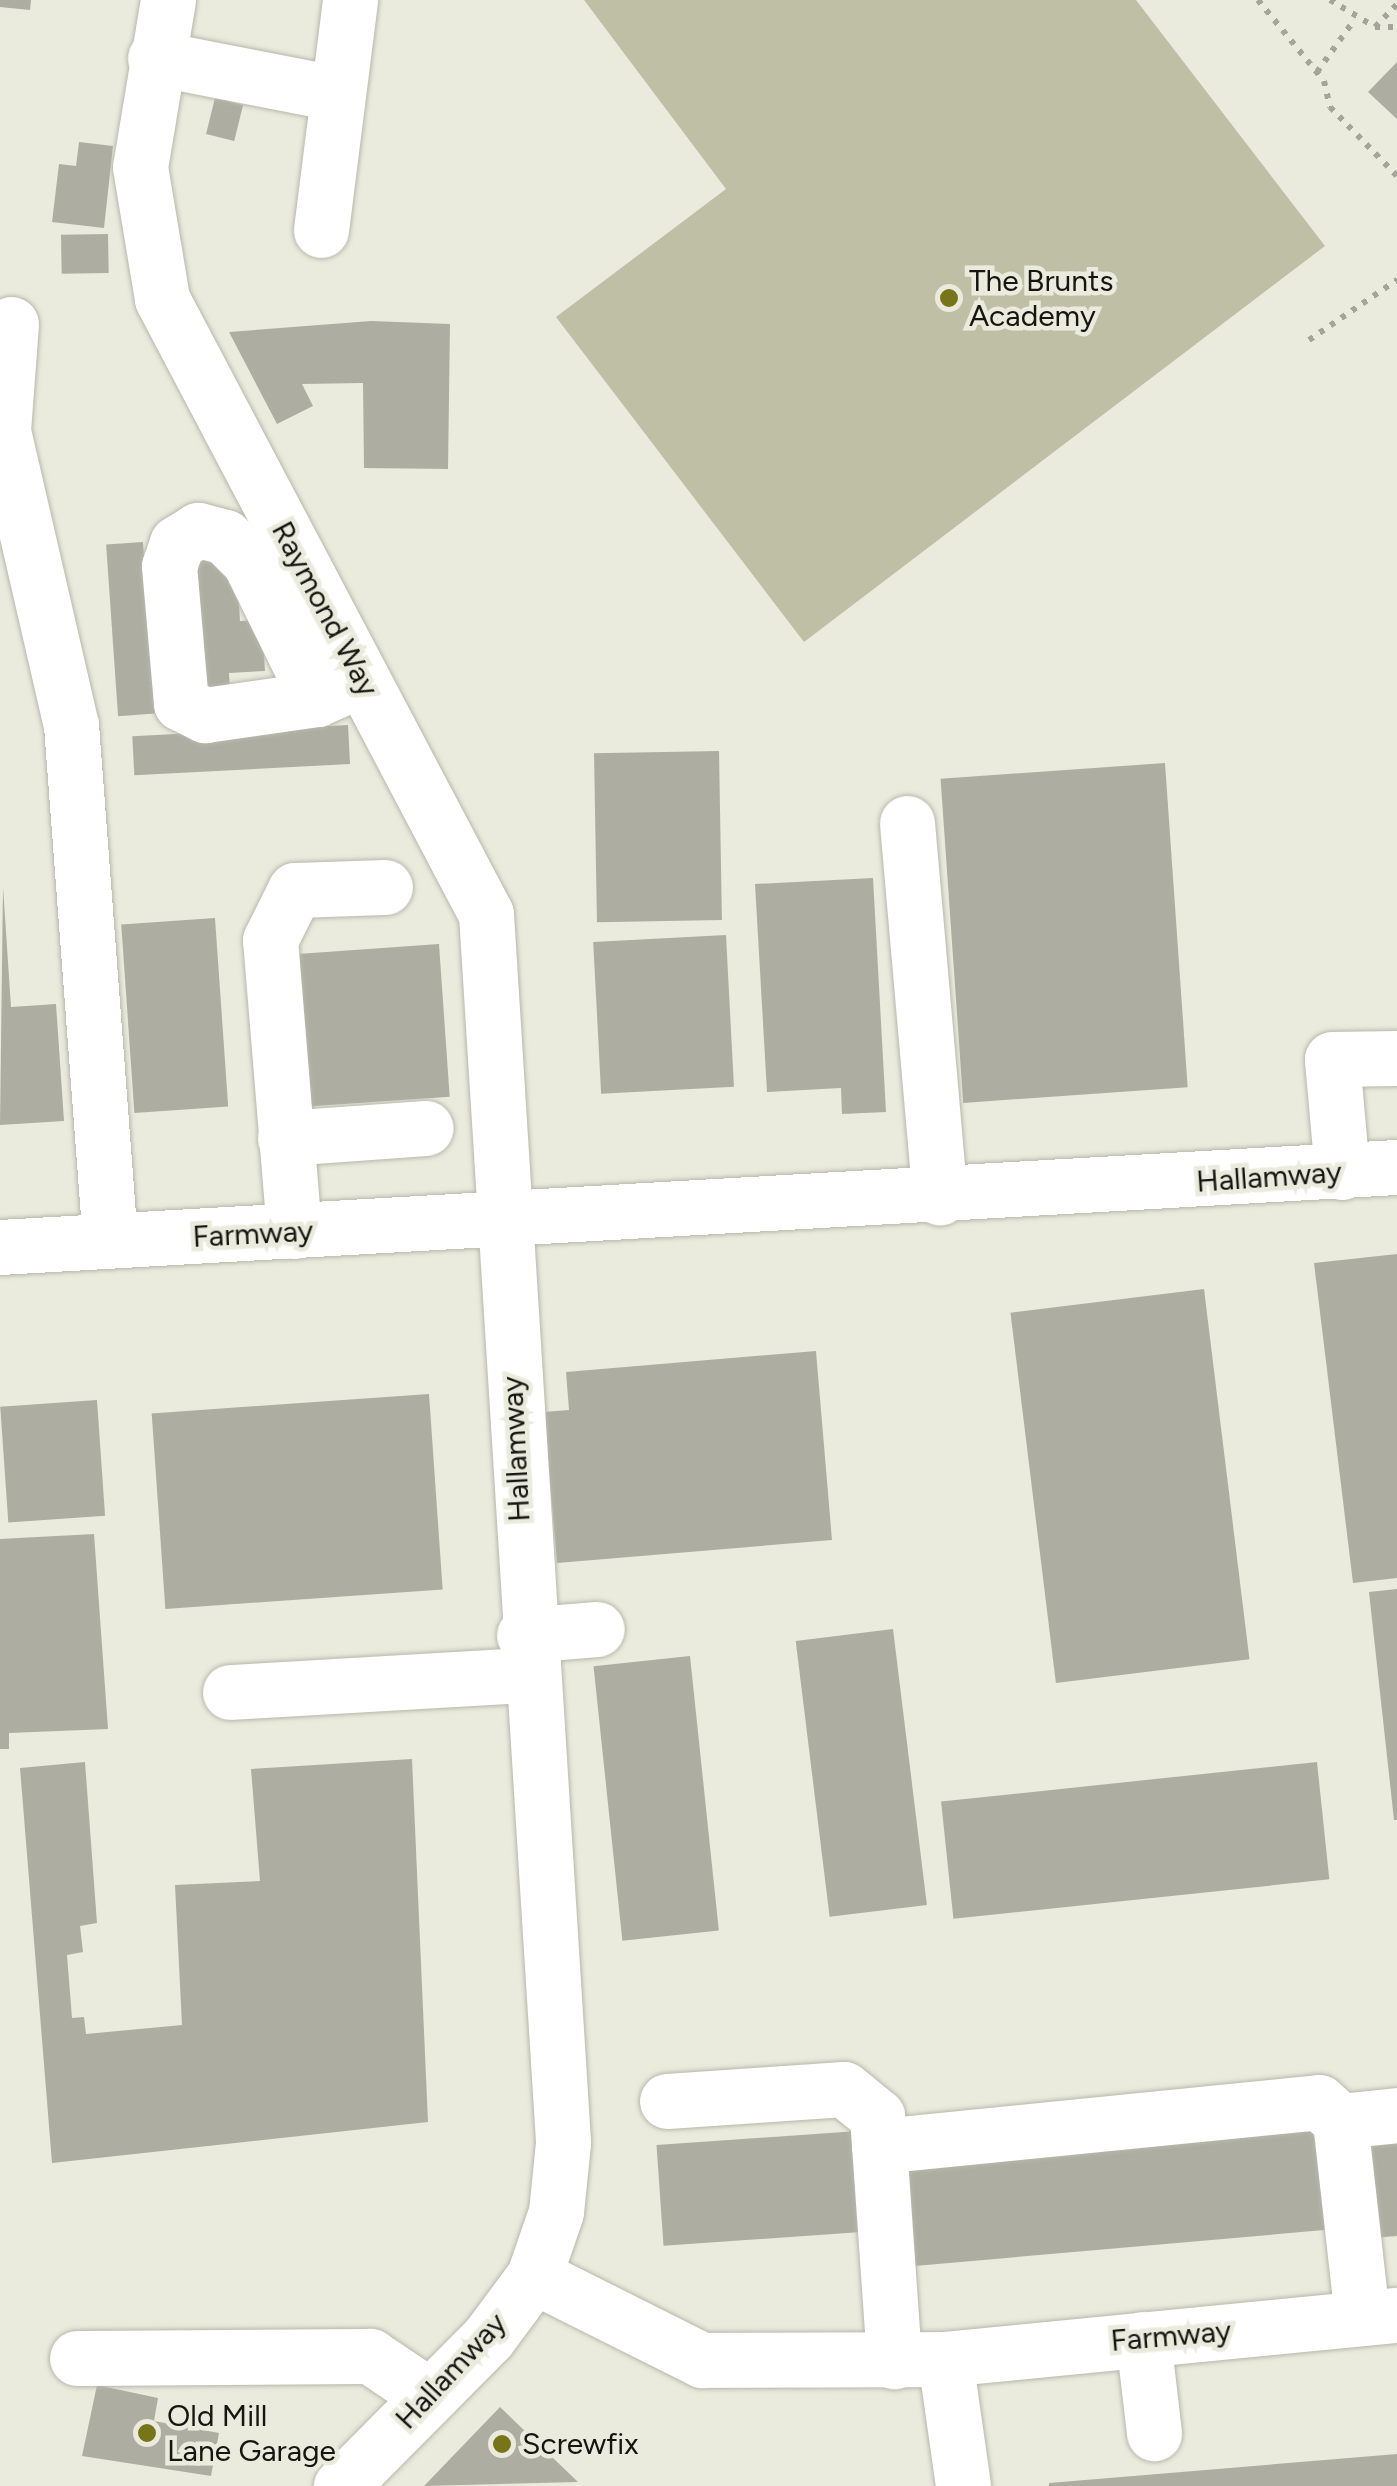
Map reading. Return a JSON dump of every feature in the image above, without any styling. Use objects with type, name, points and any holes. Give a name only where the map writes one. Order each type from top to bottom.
[{"type":"street","name":"Raymond Way","points":[[168,0],[155,58],[140,167],[162,299],[339,689],[486,914],[506,1223]]},
{"type":"street","points":[[321,230],[334,93],[350,0]]},
{"type":"street","points":[[155,58],[334,93]]},
{"type":"street","points":[[11,324],[3,431],[72,725],[110,1241]]},
{"type":"street","points":[[907,823],[940,1198]]},
{"type":"street","points":[[294,1231],[270,940],[277,913],[295,890],[386,887]]},
{"type":"street","points":[[1342,1172],[1332,1060],[1397,1058]]},
{"type":"street","points":[[286,1138],[426,1128]]},
{"type":"street","name":"Hallamway","points":[[342,2486],[488,2338],[534,2276],[556,2212],[563,2143],[526,1655],[506,1223],[1397,1167]]},
{"type":"street","name":"Farmway","points":[[0,1248],[506,1223]]},
{"type":"street","points":[[230,1692],[526,1655],[597,1629]]},
{"type":"street","points":[[668,2101],[844,2089],[877,2116],[879,2146],[919,2360],[963,2486]]},
{"type":"street","points":[[879,2146],[1319,2102],[1340,2121],[1380,2317]]},
{"type":"street","points":[[1340,2121],[1397,2116]]},
{"type":"street","name":"Farmway","points":[[534,2276],[702,2360],[919,2360],[1380,2317]]},
{"type":"street","points":[[1143,2339],[1154,2433]]},
{"type":"street","points":[[77,2358],[370,2356],[428,2395]]},
{"type":"path","points":[[1258,0],[1317,72],[1330,106],[1397,176]]},
{"type":"path","points":[[1330,0],[1355,19],[1375,27],[1397,27]]},
{"type":"path","points":[[1375,27],[1397,2]]},
{"type":"path","points":[[1317,72],[1355,19]]},
{"type":"path","points":[[1309,340],[1397,280]]},
{"type":"green space","points":[[584,0],[1136,0],[1325,246],[804,642],[556,317],[726,189]]},
{"type":"building","points":[[0,0],[31,0],[30,10],[0,7]]},
{"type":"building","points":[[1397,62],[1397,119],[1368,92]]},
{"type":"building","points":[[215,98],[243,105],[234,141],[206,134]]},
{"type":"building","points":[[79,142],[113,146],[104,228],[52,222],[59,164],[76,166]]},
{"type":"building","points":[[108,234],[109,273],[62,274],[61,235]]},
{"type":"building","points":[[371,321],[450,324],[448,469],[364,468],[363,383],[302,384],[313,406],[277,424],[229,332]]},
{"type":"building","points":[[143,542],[155,714],[118,716],[106,545]]},
{"type":"building","points":[[182,554],[237,566],[240,621],[262,620],[265,671],[229,673],[230,690],[189,692]]},
{"type":"building","points":[[348,725],[350,764],[134,775],[132,736]]},
{"type":"building","points":[[719,751],[722,920],[597,922],[594,753]]},
{"type":"building","points":[[1165,763],[1188,1087],[963,1103],[941,779]]},
{"type":"building","points":[[873,878],[886,1112],[842,1114],[841,1088],[767,1092],[755,884]]},
{"type":"building","points":[[3,887],[11,1007],[56,1004],[64,1121],[0,1125]]},
{"type":"building","points":[[215,918],[228,1107],[134,1113],[121,925]]},
{"type":"building","points":[[726,935],[734,1087],[601,1094],[593,942]]},
{"type":"building","points":[[439,944],[450,1097],[294,1108],[283,955]]},
{"type":"building","points":[[1397,1254],[1397,1578],[1353,1583],[1314,1263]]},
{"type":"building","points":[[1204,1289],[1249,1659],[1056,1683],[1010,1313]]},
{"type":"building","points":[[816,1351],[832,1540],[557,1563],[544,1412],[569,1410],[566,1372]]},
{"type":"building","points":[[429,1394],[443,1590],[165,1609],[152,1413]]},
{"type":"building","points":[[97,1400],[105,1516],[8,1522],[0,1407]]},
{"type":"building","points":[[94,1534],[108,1729],[9,1733],[9,1749],[0,1749],[0,1539]]},
{"type":"building","points":[[1397,1589],[1397,1820],[1394,1820],[1369,1592]]},
{"type":"building","points":[[893,1629],[927,1905],[830,1917],[796,1641]]},
{"type":"building","points":[[690,1656],[719,1930],[622,1941],[594,1666]]},
{"type":"building","points":[[412,1759],[428,2122],[52,2163],[20,1768],[85,1762],[97,1923],[80,1926],[83,1952],[67,1955],[72,2018],[84,2017],[86,2034],[182,2025],[175,1885],[260,1881],[251,1769]]},
{"type":"building","points":[[1317,1762],[1329,1879],[953,1919],[941,1802]]},
{"type":"building","points":[[1321,2130],[1330,2230],[906,2267],[898,2167]]},
{"type":"building","points":[[858,2131],[865,2232],[664,2246],[656,2145]]},
{"type":"building","points":[[1397,2138],[1397,2236],[1371,2238],[1363,2141]]},
{"type":"building","points":[[97,2385],[158,2398],[154,2421],[219,2433],[211,2476],[82,2456]]},
{"type":"building","name":"Screwfix","points":[[500,2407],[578,2482],[424,2486]]},
{"type":"building","points":[[1397,2454],[1397,2486],[1049,2486],[1049,2483]]},
{"type":"place","name":"The Brunts Academy","points":[[949,298]]},
{"type":"place","name":"Old Mill Lane Garage","points":[[147,2433]]},
{"type":"place","name":"Screwfix","points":[[502,2444]]}]
